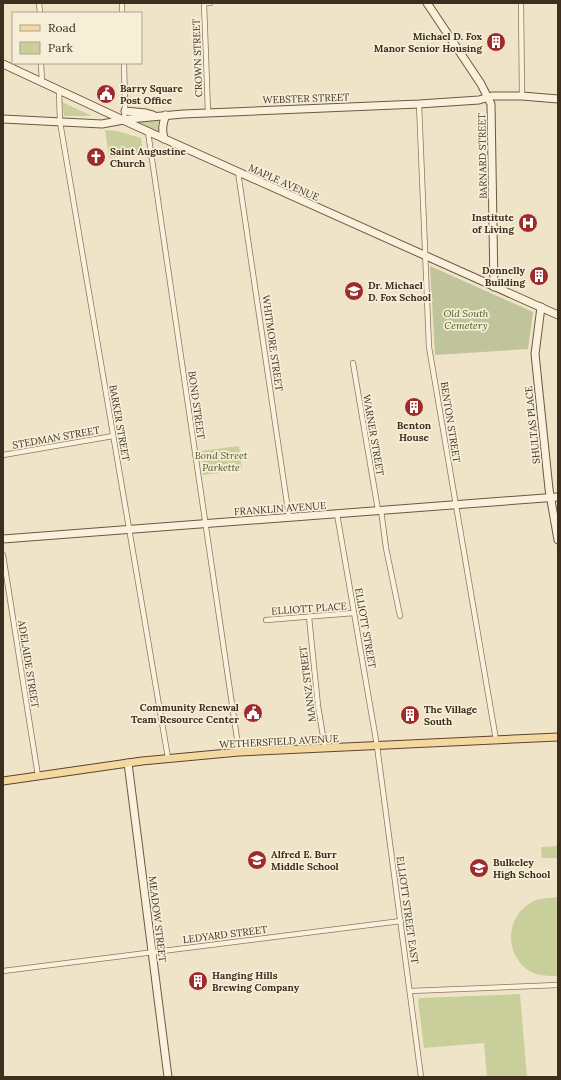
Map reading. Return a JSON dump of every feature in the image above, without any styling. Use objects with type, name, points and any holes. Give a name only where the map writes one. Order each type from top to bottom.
[{"type":"main road","points":[[427,3],[481,84],[488,97]]},
{"type":"main road","name":"MAPLE AVENUE","points":[[3,64],[148,132],[558,315]]},
{"type":"main road","name":"WEBSTER STREET","points":[[3,120],[102,124],[166,115],[208,112],[419,104],[479,100],[488,97],[522,96],[558,99]]},
{"type":"main road","name":"BARNARD STREET","points":[[488,97],[491,104],[494,287]]},
{"type":"main road","points":[[125,111],[146,113],[154,117]]},
{"type":"main road","points":[[164,139],[162,131],[163,122],[166,115]]},
{"type":"main road","name":"SHULTAS PLACE","points":[[541,307],[535,354],[554,497],[558,540]]},
{"type":"main road","name":"FRANKLIN AVENUE","points":[[3,539],[554,497]]},
{"type":"main road","name":"WETHERSFIELD AVENUE","points":[[3,781],[168,758],[239,752],[558,737]]},
{"type":"main road","name":"MEADOW STREET","points":[[128,763],[168,1077]]},
{"type":"street","points":[[204,3],[210,3]]},
{"type":"street","name":"CROWN STREET","points":[[204,3],[208,112]]},
{"type":"street","points":[[521,3],[522,96]]},
{"type":"street","points":[[42,64],[42,82]]},
{"type":"street","points":[[124,64],[124,120]]},
{"type":"street","name":"BARKER STREET","points":[[59,91],[60,122],[168,758]]},
{"type":"street","name":"BENTON STREET","points":[[419,104],[429,347],[496,740]]},
{"type":"street","name":"BOND STREET","points":[[148,132],[239,752]]},
{"type":"street","name":"WHITMORE STREET","points":[[238,172],[289,517]]},
{"type":"street","name":"WARNER STREET","points":[[353,363],[386,548],[400,616]]},
{"type":"street","name":"STEDMAN STREET","points":[[3,455],[113,436]]},
{"type":"street","name":"ELLIOTT STREET","points":[[337,514],[377,746]]},
{"type":"street","name":"ADELAIDE STREET","points":[[3,555],[38,776]]},
{"type":"street","name":"ELLIOTT PLACE","points":[[266,620],[354,613]]},
{"type":"street","name":"MANNZ STREET","points":[[309,617],[318,706],[325,748]]},
{"type":"street","name":"ELLIOTT STREET EAST","points":[[377,746],[421,1077]]},
{"type":"street","name":"LEDYARD STREET","points":[[3,971],[152,951],[401,921]]},
{"type":"street","points":[[410,991],[558,985]]},
{"type":"green space","points":[[62,102],[90,115],[91,116],[64,116]]},
{"type":"green space","points":[[160,119],[158,125],[159,132],[137,122],[137,121]]},
{"type":"green space","points":[[105,130],[117,131],[141,138],[143,153],[109,158]]},
{"type":"green space","name":"Old South Cemetery","points":[[430,266],[533,312],[528,349],[435,355]]},
{"type":"green space","name":"Bond Street Parkette","points":[[239,446],[242,470],[203,475],[200,451]]},
{"type":"green space","points":[[558,846],[558,858],[542,858],[541,847]]},
{"type":"green space","points":[[558,897],[558,976],[537,974],[531,972],[522,965],[516,956],[512,946],[511,935],[513,925],[517,915],[524,907],[534,901]]},
{"type":"green space","points":[[520,994],[527,1077],[487,1077],[484,1043],[424,1048],[418,1001],[420,998]]},
{"type":"place","name":"Michael D. Fox Manor Senior Housing","points":[[496,42]]},
{"type":"place","name":"Barry Square Post Office","points":[[106,94]]},
{"type":"place","name":"Saint Augustine Church","points":[[96,157]]},
{"type":"place","name":"Institute of Living","points":[[528,223]]},
{"type":"place","name":"Donnelly Building","points":[[539,276]]},
{"type":"place","name":"Dr. Michael D. Fox School","points":[[354,291]]},
{"type":"place","name":"Benton House","points":[[414,407]]},
{"type":"place","name":"Community Renewal Team Resource Center","points":[[253,713]]},
{"type":"place","name":"The Village South","points":[[410,715]]},
{"type":"place","name":"Alfred E. Burr Middle School","points":[[257,860]]},
{"type":"place","name":"Bulkeley High School","points":[[479,868]]},
{"type":"place","name":"Hanging Hills Brewing Company","points":[[198,981]]}]
